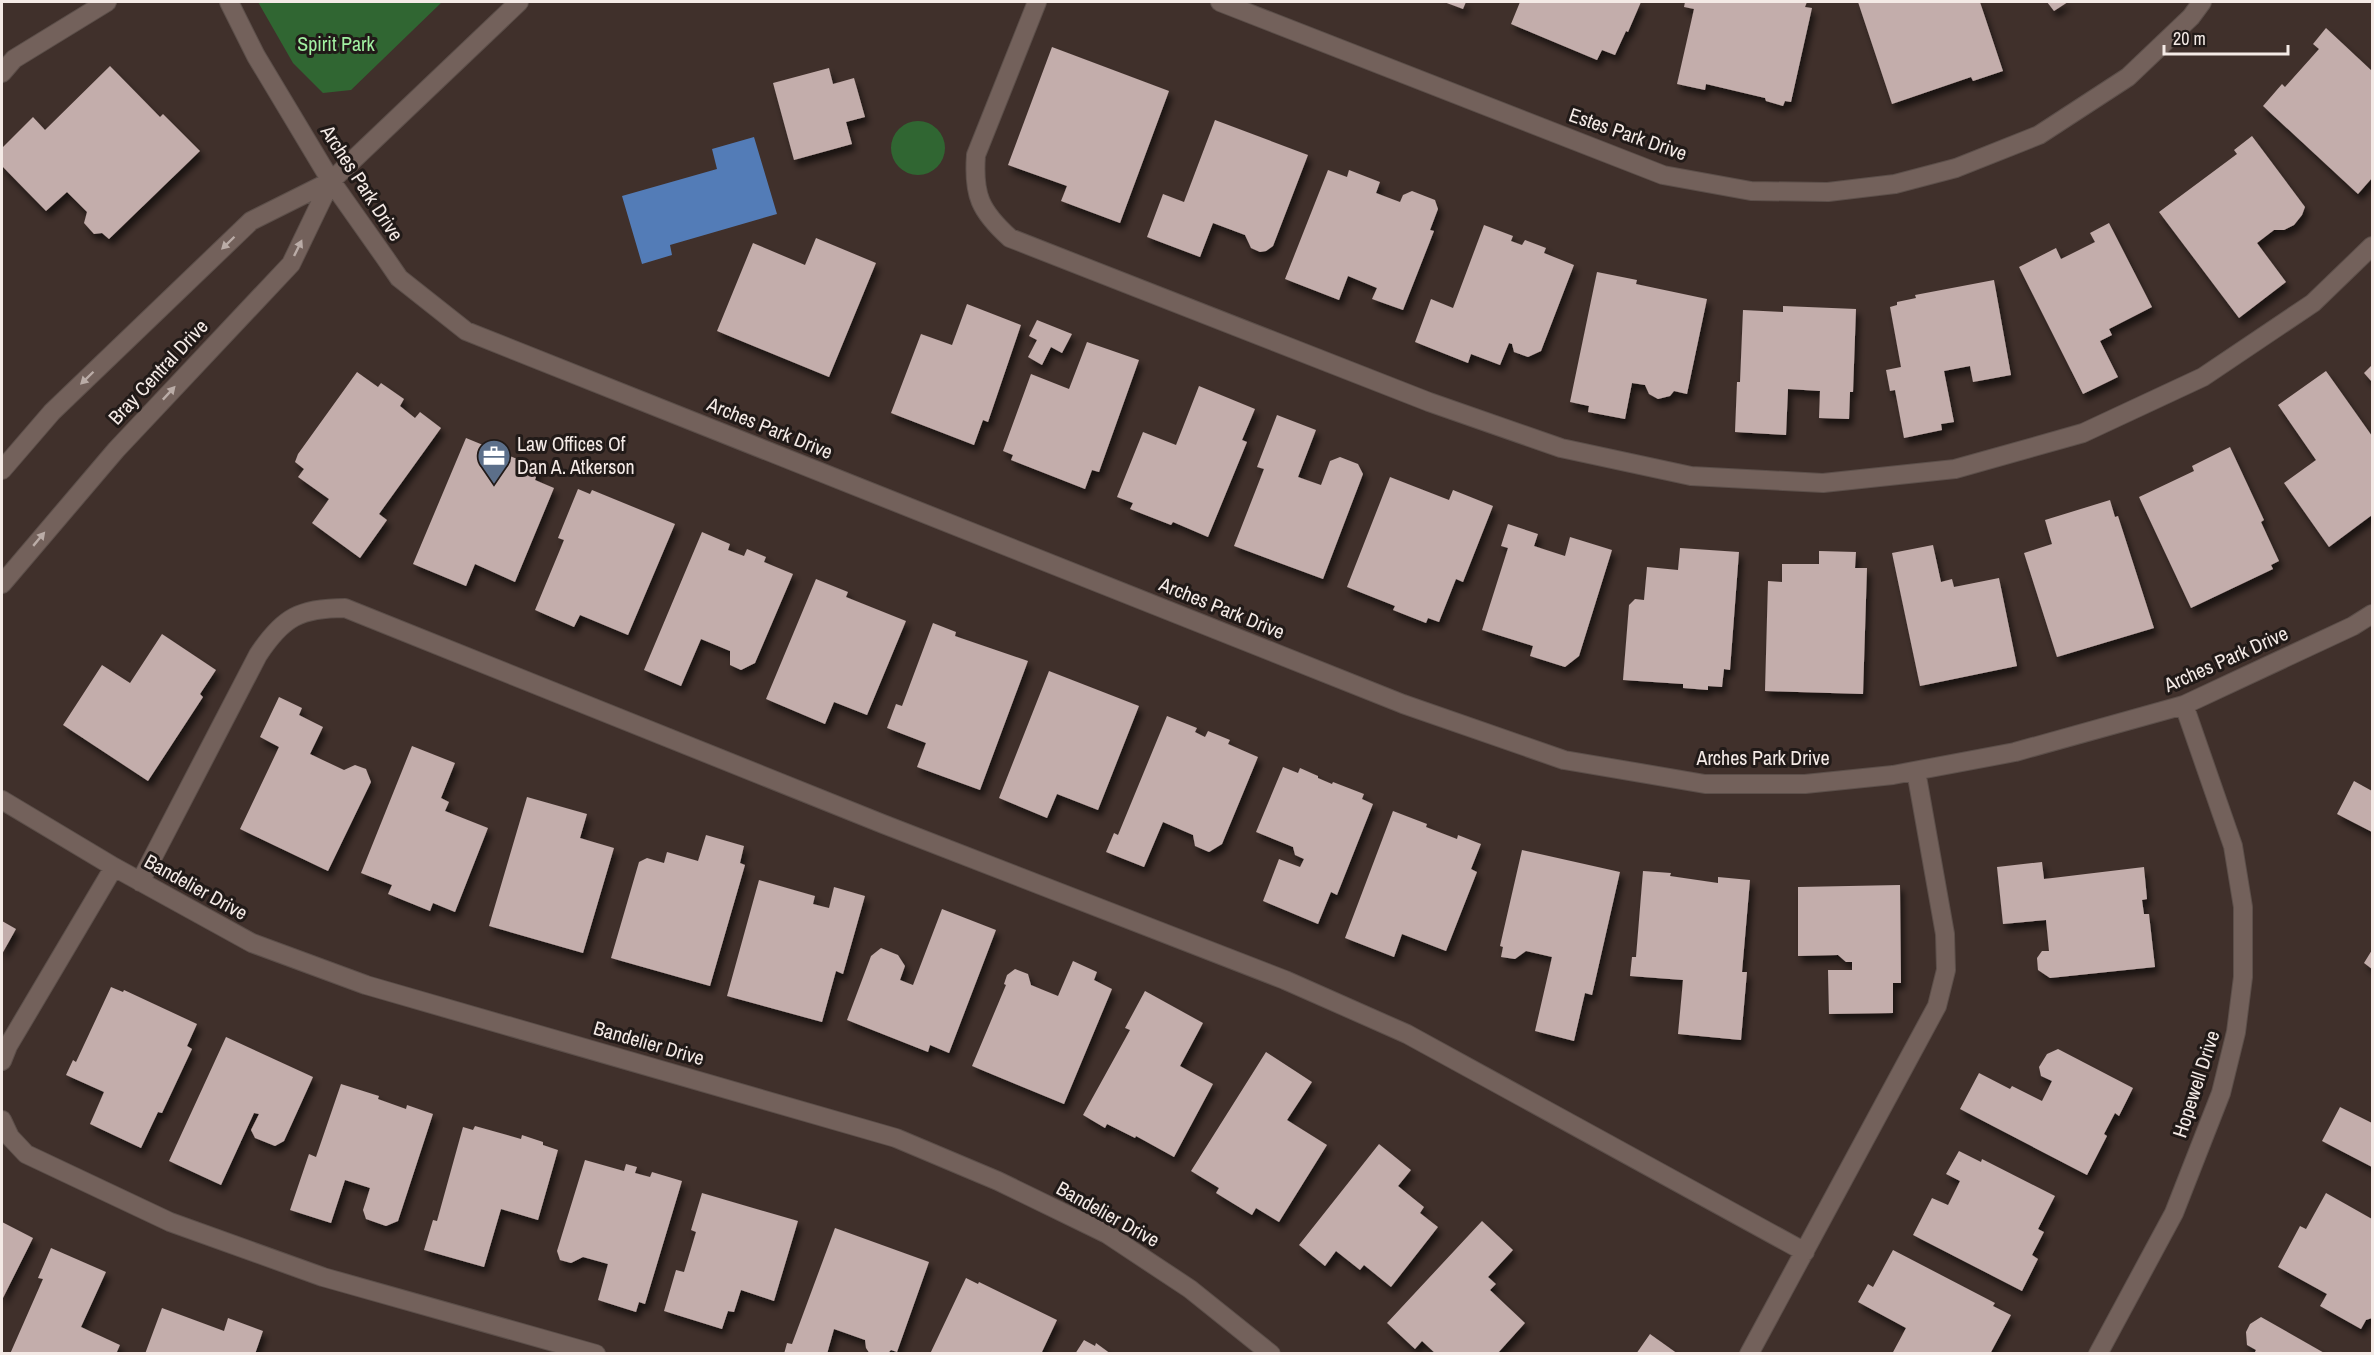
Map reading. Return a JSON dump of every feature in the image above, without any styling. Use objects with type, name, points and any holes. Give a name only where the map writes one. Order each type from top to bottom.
[{"type":"street","points":[[2,73],[14,59],[107,2]]},
{"type":"street","name":"Arches Park Drive","points":[[229,2],[256,56],[331,182],[399,278],[466,331],[1403,704],[1564,760],[1705,784],[1805,784],[1916,771],[2015,752],[2184,705],[2353,626],[2373,614]]},
{"type":"street","name":"Bray Central Drive","points":[[2,470],[52,412],[251,221],[331,182],[519,2]]},
{"type":"street","points":[[1037,2],[976,155],[974,179],[980,201],[992,222],[1010,238],[1440,406],[1561,448],[1691,476],[1823,483],[1955,469],[2083,433],[2203,378],[2313,303],[2373,246]]},
{"type":"street","name":"Estes Park Drive","points":[[1220,2],[1663,175],[1751,191],[1828,192],[1895,184],[1956,168],[2039,135],[2128,77],[2190,17],[2202,2]]},
{"type":"street","name":"Bray Central Drive","points":[[2,584],[116,450],[291,264],[331,182]]},
{"type":"street","points":[[140,882],[272,632],[293,616],[318,608],[345,608],[884,824],[1285,980],[1407,1035],[1804,1252]]},
{"type":"street","name":"Hopewell Drive","points":[[2098,1353],[2174,1213],[2221,1093],[2236,1032],[2243,977],[2243,907],[2233,846],[2184,705]]},
{"type":"street","points":[[1749,1353],[1937,1006],[1946,970],[1945,934],[1916,771]]},
{"type":"street","name":"Bandelier Drive","points":[[2,800],[140,882],[252,943],[366,985],[896,1138],[998,1181],[1107,1234],[1190,1289],[1271,1353]]},
{"type":"street","points":[[2,1061],[114,867]]},
{"type":"street","points":[[2,1120],[10,1137],[27,1154],[170,1222],[323,1277],[596,1353]]},
{"type":"green space","name":"Spirit Park","points":[[258,2],[442,2],[351,90],[323,93],[293,63]]},
{"type":"green space","points":[[918,121],[928,123],[937,129],[943,138],[945,148],[943,158],[937,167],[928,173],[918,175],[908,173],[899,167],[893,158],[891,148],[893,138],[899,129],[908,123]]},
{"type":"water","points":[[754,137],[777,214],[670,245],[672,255],[642,264],[622,196],[717,169],[712,149]]},
{"type":"building","points":[[1444,2],[1466,2],[1463,9]]},
{"type":"building","points":[[1520,2],[1641,2],[1615,55],[1602,50],[1597,60],[1511,24]]},
{"type":"building","points":[[1685,2],[1807,2],[1805,7],[1812,8],[1791,102],[1785,101],[1783,106],[1766,101],[1765,98],[1706,84],[1705,90],[1677,84],[1694,9],[1684,7]]},
{"type":"building","points":[[1858,2],[1980,2],[2003,71],[1973,81],[1971,77],[1892,104]]},
{"type":"building","points":[[2047,2],[2068,2],[2054,11]]},
{"type":"building","points":[[2326,28],[2372,71],[2372,178],[2358,194],[2263,106],[2282,84],[2285,87],[2319,49],[2313,44]]},
{"type":"building","points":[[1052,47],[1169,91],[1120,223],[1061,201],[1067,186],[1008,165]]},
{"type":"building","points":[[110,66],[160,117],[163,114],[200,151],[109,239],[102,233],[94,234],[84,223],[87,212],[67,192],[46,211],[2,166],[2,148],[33,117],[45,130]]},
{"type":"building","points":[[829,68],[833,84],[854,78],[865,117],[846,122],[852,144],[794,160],[773,83]]},
{"type":"building","points":[[1215,120],[1308,155],[1273,246],[1266,251],[1260,252],[1251,248],[1245,235],[1213,223],[1200,257],[1147,237],[1163,194],[1184,202]]},
{"type":"building","points":[[2252,136],[2305,207],[2294,225],[2284,230],[2274,230],[2257,243],[2286,282],[2239,318],[2159,212],[2237,154],[2234,150]]},
{"type":"building","points":[[1328,170],[1347,177],[1349,170],[1380,182],[1376,193],[1400,202],[1403,195],[1412,191],[1435,200],[1438,209],[1430,230],[1434,231],[1403,310],[1372,299],[1377,288],[1348,276],[1339,300],[1285,279]]},
{"type":"building","points":[[2109,223],[2152,307],[2109,329],[2112,335],[2100,341],[2118,377],[2083,394],[2019,267],[2056,248],[2061,259],[2095,242],[2090,233]]},
{"type":"building","points":[[1484,225],[1513,236],[1511,241],[1522,245],[1525,240],[1546,248],[1544,253],[1574,265],[1541,351],[1528,357],[1514,352],[1512,344],[1509,343],[1500,365],[1471,354],[1468,363],[1415,342],[1431,299],[1453,308]]},
{"type":"building","points":[[816,238],[876,263],[829,377],[717,331],[753,243],[805,265]]},
{"type":"building","points":[[1597,272],[1637,280],[1636,284],[1707,299],[1687,394],[1674,391],[1670,396],[1658,399],[1649,394],[1645,385],[1632,383],[1625,419],[1588,412],[1589,406],[1570,402]]},
{"type":"building","points":[[1994,280],[2011,375],[1973,382],[1970,366],[1944,371],[1954,422],[1941,424],[1942,430],[1904,438],[1895,390],[1890,391],[1886,370],[1901,367],[1890,307],[1897,305],[1897,302],[1916,298],[1915,295]]},
{"type":"building","points":[[967,304],[1021,325],[988,422],[983,420],[974,445],[891,413],[921,334],[952,345]]},
{"type":"building","points":[[1783,306],[1856,309],[1853,392],[1850,392],[1849,419],[1819,418],[1820,391],[1788,389],[1786,435],[1735,432],[1743,310],[1783,312]]},
{"type":"building","points":[[1037,320],[1072,334],[1062,353],[1051,347],[1042,365],[1028,357],[1037,340],[1029,336]]},
{"type":"building","points":[[1087,342],[1139,360],[1099,472],[1092,470],[1085,489],[1011,460],[1013,455],[1003,451],[1031,374],[1069,389]]},
{"type":"building","points":[[2372,365],[2372,382],[2364,373]]},
{"type":"building","points":[[2326,371],[2372,436],[2372,515],[2329,547],[2284,483],[2316,460],[2278,405]]},
{"type":"building","points":[[357,372],[378,387],[381,383],[404,399],[400,406],[415,418],[420,412],[441,428],[379,514],[387,520],[360,558],[312,523],[329,499],[298,477],[304,469],[295,462],[298,454]]},
{"type":"building","points":[[1199,386],[1255,409],[1242,440],[1247,442],[1208,537],[1173,522],[1171,525],[1130,509],[1133,503],[1117,497],[1143,432],[1176,445]]},
{"type":"building","points":[[1277,415],[1316,430],[1298,477],[1321,485],[1330,461],[1340,457],[1358,464],[1363,474],[1323,579],[1234,546],[1264,469],[1257,467]]},
{"type":"building","points":[[466,438],[539,468],[535,480],[554,488],[515,582],[475,564],[466,586],[413,564]]},
{"type":"building","points":[[2230,447],[2264,520],[2261,522],[2279,561],[2271,565],[2273,569],[2191,608],[2139,497],[2194,471],[2192,466]]},
{"type":"building","points":[[1390,477],[1449,500],[1453,490],[1493,506],[1463,582],[1456,579],[1439,622],[1428,618],[1426,623],[1393,610],[1395,606],[1347,587]]},
{"type":"building","points":[[578,489],[590,494],[592,490],[675,524],[628,635],[580,615],[574,627],[535,610],[564,540],[558,538]]},
{"type":"building","points":[[2110,500],[2115,517],[2118,516],[2154,628],[2057,657],[2024,553],[2052,544],[2045,520]]},
{"type":"building","points":[[1508,524],[1538,534],[1534,546],[1565,556],[1570,537],[1612,550],[1579,656],[1565,667],[1530,656],[1533,646],[1482,630],[1508,548],[1501,546]]},
{"type":"building","points":[[702,532],[730,544],[728,550],[744,556],[747,549],[766,557],[764,562],[793,574],[755,663],[741,670],[730,665],[730,651],[701,639],[681,686],[644,670]]},
{"type":"building","points":[[1933,545],[1941,582],[1952,579],[1954,587],[1999,578],[2017,666],[1920,686],[1892,553]]},
{"type":"building","points":[[1680,548],[1739,552],[1730,670],[1724,669],[1722,687],[1708,686],[1708,690],[1683,688],[1683,684],[1623,680],[1629,605],[1635,599],[1644,600],[1647,567],[1678,570]]},
{"type":"building","points":[[1819,551],[1856,552],[1855,568],[1867,568],[1863,694],[1765,691],[1768,581],[1782,582],[1782,564],[1819,564]]},
{"type":"building","points":[[816,579],[848,592],[846,597],[906,621],[867,715],[834,702],[825,724],[766,699]]},
{"type":"building","points":[[933,623],[956,632],[955,636],[1028,661],[980,790],[917,767],[926,743],[887,728],[896,704],[902,706]]},
{"type":"building","points":[[162,634],[216,670],[200,694],[203,697],[148,781],[63,725],[102,665],[130,683]]},
{"type":"building","points":[[1049,671],[1139,706],[1098,810],[1057,794],[1047,818],[999,798]]},
{"type":"building","points":[[279,697],[302,708],[299,715],[323,727],[310,754],[344,770],[355,765],[366,769],[371,782],[328,871],[240,829],[279,747],[260,737]]},
{"type":"building","points":[[1167,716],[1197,728],[1195,732],[1205,737],[1208,731],[1230,740],[1228,744],[1258,757],[1222,844],[1209,852],[1195,846],[1193,835],[1163,822],[1144,867],[1106,852],[1114,833],[1118,835]]},
{"type":"building","points":[[412,746],[455,763],[441,798],[449,802],[445,811],[488,828],[455,912],[433,903],[430,911],[388,894],[392,885],[361,873]]},
{"type":"building","points":[[1283,767],[1298,773],[1300,768],[1332,784],[1333,782],[1364,794],[1362,799],[1373,804],[1337,895],[1331,892],[1318,924],[1263,901],[1279,859],[1300,867],[1304,859],[1295,855],[1293,847],[1256,832]]},
{"type":"building","points":[[2354,781],[2372,791],[2372,832],[2337,814]]},
{"type":"building","points":[[527,797],[587,814],[580,838],[614,848],[583,953],[489,926]]},
{"type":"building","points":[[1393,811],[1457,839],[1458,835],[1481,844],[1471,869],[1477,872],[1446,951],[1402,934],[1394,957],[1345,938]]},
{"type":"building","points":[[706,835],[744,846],[740,863],[745,865],[710,986],[611,958],[639,862],[647,858],[664,863],[667,852],[698,861]]},
{"type":"building","points":[[1522,850],[1620,872],[1592,995],[1585,993],[1574,1041],[1535,1031],[1552,957],[1526,951],[1515,959],[1501,957],[1503,947],[1500,946]]},
{"type":"building","points":[[2042,862],[2044,879],[2144,867],[2147,899],[2142,900],[2144,914],[2149,914],[2155,967],[2050,978],[2038,970],[2037,958],[2042,951],[2049,951],[2046,920],[2003,924],[1997,867]]},
{"type":"building","points":[[1643,871],[1671,873],[1670,876],[1718,883],[1718,877],[1750,880],[1742,972],[1747,972],[1741,1040],[1678,1034],[1683,980],[1630,976],[1632,957],[1636,957]]},
{"type":"building","points":[[759,880],[815,896],[813,904],[829,908],[834,887],[865,896],[843,974],[836,971],[822,1022],[727,996]]},
{"type":"building","points":[[1900,885],[1901,983],[1893,983],[1893,1013],[1829,1014],[1828,970],[1852,970],[1852,962],[1846,962],[1838,955],[1798,956],[1798,887]]},
{"type":"building","points":[[942,909],[996,930],[949,1053],[930,1045],[928,1052],[847,1020],[871,956],[881,948],[898,955],[905,966],[900,980],[913,985]]},
{"type":"building","points":[[2,921],[16,929],[2,954]]},
{"type":"building","points":[[2372,950],[2372,969],[2364,963]]},
{"type":"building","points":[[1073,961],[1097,972],[1094,980],[1112,989],[1064,1104],[972,1066],[1006,985],[1004,984],[1007,975],[1015,969],[1028,974],[1031,985],[1058,996]]},
{"type":"building","points":[[111,987],[123,992],[124,990],[197,1024],[187,1046],[192,1049],[162,1113],[158,1112],[141,1148],[90,1124],[104,1092],[66,1075],[73,1060],[76,1062]]},
{"type":"building","points":[[1145,991],[1203,1023],[1180,1066],[1213,1084],[1174,1157],[1136,1136],[1135,1138],[1107,1124],[1105,1128],[1083,1115],[1130,1030],[1125,1028]]},
{"type":"building","points":[[226,1037],[313,1077],[284,1141],[275,1146],[255,1138],[251,1130],[259,1114],[254,1113],[221,1185],[169,1161]]},
{"type":"building","points":[[2058,1049],[2133,1088],[2119,1116],[2115,1113],[2104,1134],[2107,1136],[2087,1175],[1960,1109],[1979,1073],[2010,1089],[2012,1086],[2042,1101],[2052,1081],[2041,1076],[2039,1067],[2047,1054]]},
{"type":"building","points":[[1266,1052],[1312,1082],[1287,1120],[1327,1145],[1279,1222],[1256,1208],[1252,1215],[1216,1193],[1219,1188],[1191,1171]]},
{"type":"building","points":[[341,1084],[379,1096],[378,1099],[406,1109],[407,1105],[433,1114],[398,1221],[386,1226],[366,1219],[363,1210],[370,1188],[345,1180],[331,1223],[290,1210],[309,1154],[316,1157]]},
{"type":"building","points":[[2340,1107],[2372,1123],[2372,1167],[2322,1141]]},
{"type":"building","points":[[475,1126],[521,1139],[522,1135],[558,1150],[538,1220],[501,1209],[484,1267],[424,1250],[433,1220],[437,1221],[463,1127],[473,1130]]},
{"type":"building","points":[[1379,1144],[1411,1170],[1398,1186],[1424,1207],[1420,1213],[1438,1227],[1391,1287],[1364,1265],[1360,1270],[1336,1251],[1325,1266],[1299,1245]]},
{"type":"building","points":[[1959,1151],[1981,1162],[1982,1159],[2055,1196],[2038,1229],[2044,1232],[2032,1255],[2038,1259],[2022,1291],[1913,1235],[1932,1198],[1948,1205],[1960,1181],[1946,1174]]},
{"type":"building","points":[[585,1160],[624,1171],[626,1164],[637,1167],[635,1173],[650,1177],[652,1172],[682,1181],[645,1304],[639,1302],[636,1312],[598,1300],[608,1264],[583,1257],[571,1263],[560,1260],[557,1251]]},
{"type":"building","points":[[702,1193],[798,1221],[774,1301],[741,1290],[734,1312],[728,1311],[722,1329],[664,1311],[676,1270],[684,1272],[696,1232],[691,1230]]},
{"type":"building","points":[[2326,1193],[2372,1219],[2372,1318],[2366,1320],[2361,1329],[2320,1306],[2327,1294],[2278,1267],[2300,1226],[2306,1229]]},
{"type":"building","points":[[1482,1221],[1513,1250],[1488,1277],[1496,1284],[1490,1290],[1525,1323],[1497,1354],[1436,1354],[1422,1341],[1415,1349],[1387,1323]]},
{"type":"building","points":[[2,1222],[33,1238],[2,1300]]},
{"type":"building","points":[[835,1228],[929,1262],[897,1352],[891,1350],[887,1354],[870,1354],[865,1340],[834,1329],[827,1354],[784,1354],[787,1343],[792,1344]]},
{"type":"building","points":[[51,1248],[106,1272],[81,1327],[120,1345],[116,1354],[10,1354],[43,1279],[38,1278]]},
{"type":"building","points":[[1893,1250],[1995,1303],[1993,1306],[2011,1315],[1990,1354],[1892,1354],[1906,1328],[1858,1302],[1868,1284],[1873,1287]]},
{"type":"building","points":[[966,1278],[978,1284],[979,1282],[1057,1320],[1041,1354],[930,1354]]},
{"type":"building","points":[[162,1308],[224,1331],[228,1318],[263,1331],[255,1354],[145,1354]]},
{"type":"building","points":[[2261,1317],[2326,1354],[2254,1354],[2256,1350],[2247,1345],[2246,1332],[2250,1324]]},
{"type":"building","points":[[1650,1334],[1678,1354],[1636,1354]]},
{"type":"building","points":[[1084,1340],[1095,1346],[1096,1343],[1111,1354],[1075,1354]]},
{"type":"place","name":"Law Offices Of Dan A. Atkerson","points":[[494,485]]}]
